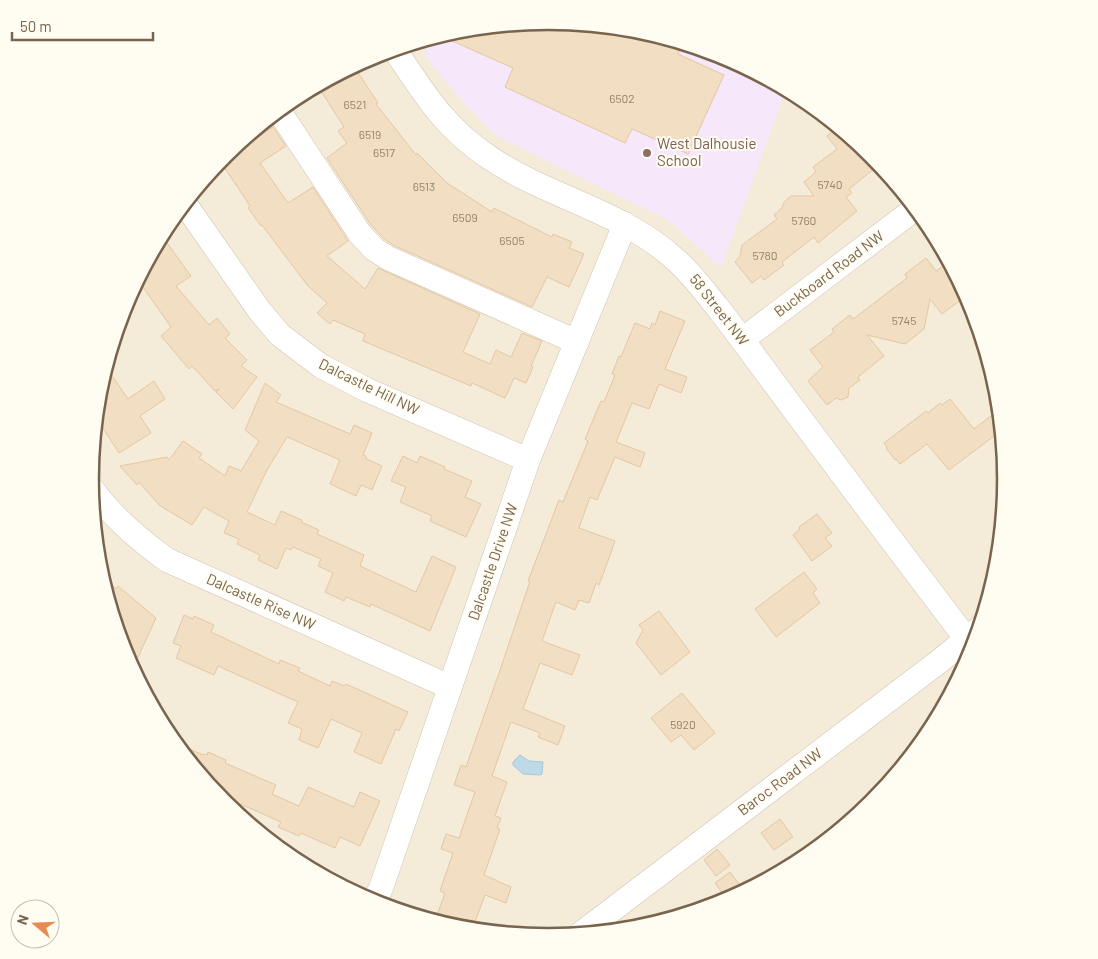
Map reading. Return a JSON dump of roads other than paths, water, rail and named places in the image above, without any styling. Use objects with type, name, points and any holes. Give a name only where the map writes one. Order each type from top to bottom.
[{"type":"street","name":"58 Street NW","points":[[399,56],[434,108],[469,143],[494,161],[625,224],[651,240],[689,272],[834,464],[971,635]]},
{"type":"street","points":[[283,117],[360,234],[374,249],[388,258],[577,342]]},
{"type":"street","name":"Dalcastle Hill NW","points":[[189,210],[259,310],[280,334],[321,366],[367,390],[528,460]]},
{"type":"street","name":"Buckboard Road NW","points":[[742,340],[910,212]]},
{"type":"street","name":"Dalcastle Drive NW","points":[[377,895],[382,888],[528,460],[625,224]]},
{"type":"street","name":"Dalcastle Rise NW","points":[[100,497],[121,523],[144,544],[167,560],[450,687]]},
{"type":"street","name":"Baroc Road NW","points":[[589,927],[967,644]]},
{"type":"water","points":[[520,755],[529,761],[543,762],[542,774],[523,774],[513,765],[513,762]]},
{"type":"place","name":"West Dalhousie School","points":[[647,153]]}]
